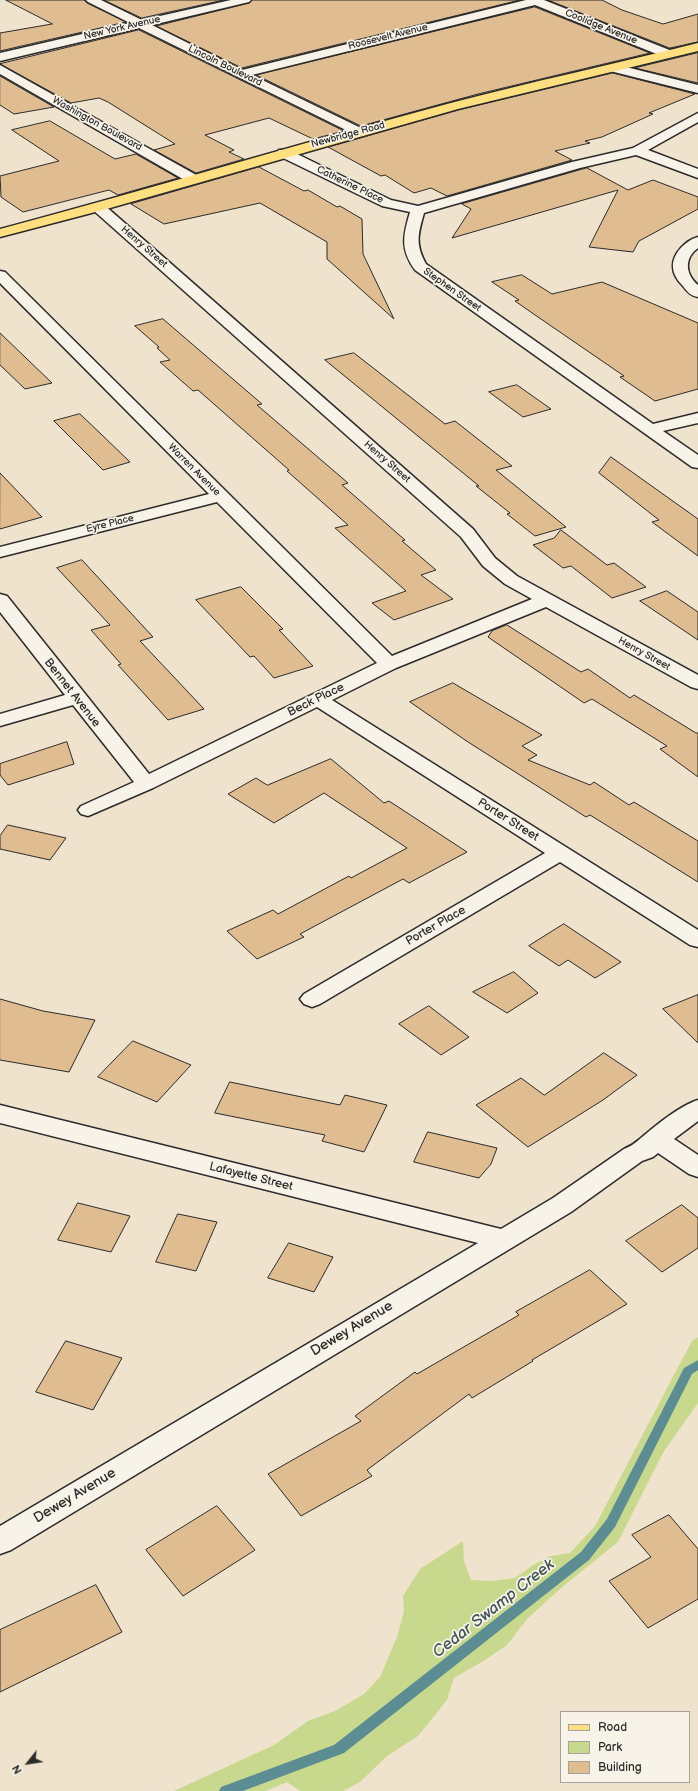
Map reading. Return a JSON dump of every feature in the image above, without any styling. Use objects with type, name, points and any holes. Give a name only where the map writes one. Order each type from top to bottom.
[{"type":"main road","name":"Newbridge Road","points":[[1,232],[454,106],[698,47]]},
{"type":"street","name":"Lincoln Boulevard","points":[[92,0],[358,132]]},
{"type":"street","name":"New York Avenue","points":[[0,57],[245,0]]},
{"type":"street","name":"Coolidge Avenue","points":[[535,0],[668,54]]},
{"type":"street","name":"Roosevelt Avenue","points":[[241,74],[535,0]]},
{"type":"street","points":[[614,68],[698,89]]},
{"type":"street","name":"Washington Boulevard","points":[[0,70],[193,179]]},
{"type":"street","points":[[418,210],[577,165],[637,151],[698,117]]},
{"type":"street","points":[[637,151],[698,174]]},
{"type":"street","name":"Catherine Place","points":[[284,153],[387,203],[418,210]]},
{"type":"street","name":"Henry Street","points":[[98,206],[467,533],[489,562],[511,580],[548,599],[698,683]]},
{"type":"street","name":"Stephen Street","points":[[418,210],[409,241],[411,252],[420,267],[698,463]]},
{"type":"street","points":[[698,241],[684,254],[679,262],[680,269],[688,284],[698,293]]},
{"type":"street","name":"Warren Avenue","points":[[0,275],[389,664]]},
{"type":"street","points":[[651,429],[698,418]]},
{"type":"street","name":"Eyre Place","points":[[0,552],[220,496]]},
{"type":"street","name":"Beck Place","points":[[88,810],[146,784],[389,664],[548,599]]},
{"type":"street","name":"Bennet Avenue","points":[[0,600],[76,698],[146,784]]},
{"type":"street","points":[[0,720],[76,698]]},
{"type":"street","name":"Porter Street","points":[[318,699],[698,940]]},
{"type":"street","name":"Porter Place","points":[[312,999],[560,853]]},
{"type":"street","name":"Dewey Avenue","points":[[0,1541],[562,1205],[633,1155],[644,1151],[656,1139],[698,1109]]},
{"type":"street","name":"Lafayette Street","points":[[0,1114],[502,1240]]},
{"type":"street","points":[[656,1139],[698,1168]]},
{"type":"green space","points":[[698,1337],[698,1403],[664,1451],[618,1542],[561,1588],[527,1619],[507,1645],[454,1678],[447,1700],[418,1736],[387,1756],[360,1782],[343,1791],[300,1791],[287,1782],[266,1791],[174,1791],[274,1745],[308,1721],[335,1711],[364,1694],[380,1677],[397,1637],[404,1611],[403,1596],[420,1569],[463,1541],[464,1561],[471,1580],[491,1581],[515,1578],[533,1565],[551,1556],[570,1553],[595,1526],[692,1341]]},
{"type":"building","points":[[6,0],[84,0],[87,3],[126,22],[0,51],[0,33],[52,24]]},
{"type":"building","points":[[104,0],[224,0],[142,18]]},
{"type":"building","points":[[252,0],[520,0],[242,68],[156,26],[249,3]]},
{"type":"building","points":[[548,0],[602,0],[622,10],[663,24],[698,14],[698,42],[670,48]]},
{"type":"building","points":[[535,7],[650,53],[478,94],[361,126],[256,75]]},
{"type":"building","points":[[139,30],[344,131],[313,139],[269,118],[205,135],[234,150],[229,152],[244,159],[196,173],[154,150],[175,144],[108,102],[99,98],[71,103],[0,64]]},
{"type":"building","points":[[698,53],[698,83],[635,68]]},
{"type":"building","points":[[613,73],[695,94],[649,113],[653,114],[602,137],[585,141],[590,143],[555,151],[572,160],[447,196],[431,188],[414,193],[385,175],[381,176],[328,147],[458,110]]},
{"type":"building","points":[[0,76],[54,107],[14,114],[0,105]]},
{"type":"building","points":[[50,121],[115,159],[136,154],[178,178],[118,195],[109,190],[23,212],[1,197],[0,176],[59,161],[12,130]]},
{"type":"building","points":[[259,167],[304,191],[308,190],[337,207],[340,206],[362,219],[363,254],[394,319],[327,259],[327,242],[260,203],[164,224],[131,204]]},
{"type":"building","points":[[587,168],[628,190],[653,180],[698,197],[698,209],[639,241],[633,252],[589,247],[618,190],[452,238],[471,209],[462,204]]},
{"type":"building","points":[[522,275],[552,294],[602,282],[698,323],[698,389],[655,401],[620,377],[624,376],[515,301],[519,300],[492,282]]},
{"type":"building","points":[[163,319],[262,404],[257,405],[348,483],[342,485],[405,540],[402,541],[436,570],[421,575],[453,599],[394,620],[372,603],[406,591],[335,528],[348,525],[287,471],[289,470],[198,390],[193,391],[160,362],[170,360],[157,348],[159,347],[135,326]]},
{"type":"building","points":[[0,333],[52,383],[25,389],[0,365]]},
{"type":"building","points":[[354,353],[445,424],[455,421],[512,466],[496,470],[566,527],[535,536],[507,514],[510,513],[476,486],[479,486],[325,360]]},
{"type":"building","points":[[517,385],[551,409],[523,417],[489,392]]},
{"type":"building","points":[[80,414],[130,462],[103,470],[54,421]]},
{"type":"building","points":[[611,457],[698,519],[698,556],[652,522],[659,520],[599,473]]},
{"type":"building","points":[[0,473],[42,517],[0,529]]},
{"type":"building","points":[[561,530],[607,565],[614,563],[646,587],[612,598],[571,566],[563,568],[533,545],[554,538]]},
{"type":"building","points":[[82,560],[153,637],[140,641],[204,709],[168,720],[118,665],[121,664],[91,630],[110,625],[57,568]]},
{"type":"building","points":[[241,587],[283,629],[279,630],[313,666],[274,678],[254,656],[250,657],[196,600]]},
{"type":"building","points":[[667,591],[698,612],[698,640],[640,601]]},
{"type":"building","points":[[507,625],[581,672],[588,669],[630,698],[634,695],[698,733],[698,777],[660,749],[667,746],[592,699],[584,703],[488,637],[492,631]]},
{"type":"building","points":[[453,683],[542,735],[522,746],[537,755],[528,760],[590,785],[594,782],[629,805],[634,802],[698,841],[698,882],[590,815],[586,817],[468,742],[410,702]]},
{"type":"building","points":[[67,742],[74,764],[8,785],[0,775],[0,764]]},
{"type":"building","points":[[331,759],[384,803],[389,801],[467,852],[409,883],[403,879],[300,934],[304,937],[257,959],[227,931],[273,910],[278,914],[349,876],[351,878],[407,848],[324,793],[274,823],[228,794],[256,778],[267,785]]},
{"type":"building","points":[[8,825],[66,838],[50,860],[0,849],[0,836]]},
{"type":"building","points":[[564,924],[621,962],[595,978],[568,960],[559,966],[529,946]]},
{"type":"building","points":[[514,972],[538,993],[507,1013],[473,992]]},
{"type":"building","points":[[698,995],[698,1043],[663,1009]]},
{"type":"building","points":[[0,999],[43,1011],[95,1020],[69,1072],[0,1060]]},
{"type":"building","points":[[429,1006],[469,1037],[441,1055],[399,1024]]},
{"type":"building","points":[[133,1041],[191,1065],[157,1102],[98,1077]]},
{"type":"building","points":[[604,1053],[637,1075],[603,1100],[528,1147],[476,1105],[521,1078],[544,1095]]},
{"type":"building","points":[[230,1082],[340,1105],[345,1095],[387,1105],[364,1152],[322,1141],[325,1135],[215,1113]]},
{"type":"building","points":[[428,1132],[497,1148],[491,1164],[479,1178],[414,1162]]},
{"type":"building","points":[[78,1203],[130,1216],[111,1252],[58,1240]]},
{"type":"building","points":[[682,1205],[698,1218],[698,1248],[662,1272],[626,1241]]},
{"type":"building","points":[[178,1214],[217,1222],[196,1271],[156,1262]]},
{"type":"building","points":[[289,1243],[333,1257],[314,1292],[268,1278]]},
{"type":"building","points":[[590,1270],[627,1304],[532,1360],[533,1361],[472,1398],[469,1394],[367,1470],[372,1476],[301,1516],[268,1474],[361,1421],[355,1416],[415,1372],[417,1374],[519,1315],[516,1312]]},
{"type":"building","points":[[66,1341],[122,1358],[93,1410],[36,1392]]},
{"type":"building","points":[[217,1506],[255,1550],[183,1596],[146,1550]]},
{"type":"building","points":[[669,1515],[698,1549],[698,1599],[648,1628],[609,1581],[651,1557],[632,1535]]},
{"type":"building","points":[[96,1585],[122,1632],[0,1692],[0,1630]]},
{"type":"waterway","name":"Cedar Swamp Creek","points":[[226,1791],[339,1749],[585,1556],[611,1523],[688,1371],[698,1364]]}]
